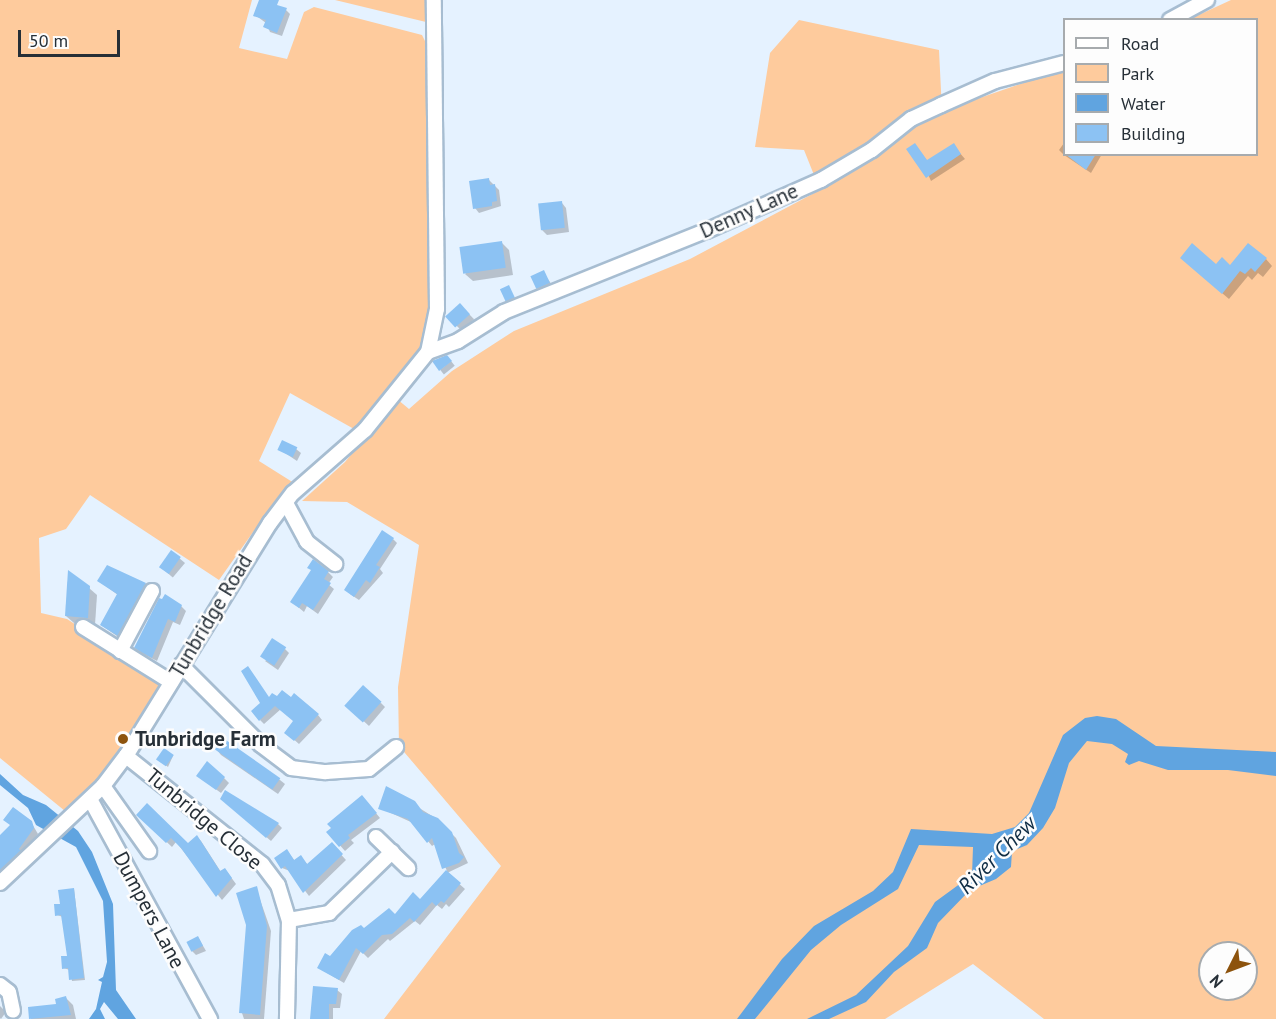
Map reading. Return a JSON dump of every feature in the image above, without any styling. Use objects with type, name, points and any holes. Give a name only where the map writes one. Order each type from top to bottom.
[{"type":"street","points":[[428,352],[437,309],[434,0]]},
{"type":"street","points":[[1174,18],[1207,0]]},
{"type":"street","name":"Denny Lane","points":[[428,352],[458,341],[504,312],[706,231],[821,180],[872,150],[911,119],[941,105],[995,81],[1063,64]]},
{"type":"street","name":"Tunbridge Road","points":[[0,883],[103,786],[126,756],[244,562],[286,502],[365,430],[428,352]]},
{"type":"street","points":[[286,502],[307,542],[335,564]]},
{"type":"street","points":[[120,651],[152,591]]},
{"type":"street","points":[[83,627],[171,682]]},
{"type":"street","points":[[181,664],[261,745],[291,768],[326,772],[369,769],[396,747]]},
{"type":"street","name":"Tunbridge Close","points":[[126,756],[262,864],[278,885],[289,920],[287,1019]]},
{"type":"street","points":[[103,786],[149,851]]},
{"type":"street","name":"Dumpers Lane","points":[[90,799],[210,1019]]},
{"type":"street","points":[[376,837],[408,868]]},
{"type":"street","points":[[289,920],[329,913],[392,852]]},
{"type":"street","points":[[0,984],[9,992],[13,1011]]},
{"type":"green space","points":[[0,0],[252,0],[239,48],[287,59],[304,12],[314,7],[422,35],[426,43],[429,327],[416,355],[354,429],[290,393],[259,461],[294,483],[273,504],[219,580],[90,495],[66,529],[39,538],[41,613],[67,619],[163,681],[100,778],[65,811],[0,758]]},
{"type":"green space","points":[[335,0],[428,0],[426,22]]},
{"type":"green space","points":[[1231,0],[1276,0],[1276,1019],[1044,1019],[973,964],[885,1019],[384,1019],[501,866],[399,746],[398,687],[419,545],[347,502],[302,501],[345,462],[397,399],[409,409],[452,371],[514,331],[690,259],[820,190],[804,150],[755,147],[770,53],[799,20],[939,50],[942,111],[1063,69],[1063,156],[1258,156],[1258,18],[1192,18]]},
{"type":"water","name":"River Chew","points":[[1097,716],[1116,719],[1156,746],[1276,752],[1276,776],[1228,770],[1168,770],[1139,761],[1129,765],[1125,762],[1128,754],[1112,744],[1087,741],[1069,763],[1055,808],[1043,828],[1027,845],[1012,851],[1011,867],[996,879],[970,890],[938,923],[927,948],[894,972],[866,1002],[829,1019],[807,1019],[856,995],[908,946],[935,902],[972,875],[973,847],[919,845],[898,889],[841,925],[811,950],[755,1019],[737,1019],[782,959],[814,926],[873,891],[893,872],[911,829],[992,834],[1015,827],[1029,813],[1063,735],[1085,718]]},
{"type":"water","points":[[0,774],[23,795],[46,805],[78,831],[92,852],[113,904],[116,990],[136,1019],[118,1019],[104,1002],[100,1009],[105,1019],[89,1019],[96,1009],[102,982],[98,980],[103,977],[107,962],[103,901],[76,847],[36,825],[28,808],[0,785]]},
{"type":"building","points":[[259,0],[279,0],[277,5],[287,8],[277,33],[263,27],[266,20],[253,16]]},
{"type":"building","points":[[915,143],[927,160],[954,143],[961,154],[926,178],[906,149]]},
{"type":"building","points":[[1068,156],[1095,156],[1086,170]]},
{"type":"building","points":[[489,178],[490,185],[495,184],[497,201],[492,202],[492,206],[473,209],[469,181]]},
{"type":"building","points":[[562,201],[565,228],[541,230],[538,204]]},
{"type":"building","points":[[502,241],[506,268],[463,274],[459,247]]},
{"type":"building","points":[[1192,243],[1216,264],[1222,257],[1230,265],[1248,243],[1267,258],[1255,272],[1251,268],[1245,274],[1240,271],[1222,294],[1180,258]]},
{"type":"building","points":[[544,270],[550,283],[536,289],[530,276]]},
{"type":"building","points":[[509,285],[515,298],[506,302],[500,289]]},
{"type":"building","points":[[460,303],[470,314],[455,328],[445,316]]},
{"type":"building","points":[[447,355],[452,361],[439,371],[432,361]]},
{"type":"building","points":[[282,440],[297,447],[293,457],[277,450]]},
{"type":"building","points":[[382,530],[394,538],[376,565],[380,567],[370,583],[366,580],[354,597],[344,590]]},
{"type":"building","points":[[171,550],[181,557],[169,574],[159,567]]},
{"type":"building","points":[[313,559],[329,571],[324,579],[331,583],[313,610],[302,603],[299,608],[290,602],[311,570],[307,568]]},
{"type":"building","points":[[107,565],[146,583],[118,636],[100,625],[117,594],[97,581]]},
{"type":"building","points":[[68,570],[90,586],[88,618],[65,616]]},
{"type":"building","points":[[165,594],[182,605],[175,622],[168,619],[152,658],[134,648],[159,598],[162,599]]},
{"type":"building","points":[[272,638],[286,647],[274,666],[260,656]]},
{"type":"building","points":[[248,666],[269,697],[272,693],[277,696],[282,690],[291,697],[294,693],[319,714],[294,741],[284,733],[293,721],[275,706],[259,721],[251,711],[260,703],[241,671]]},
{"type":"building","points":[[363,685],[382,702],[363,723],[344,706]]},
{"type":"building","points":[[223,738],[280,778],[272,790],[215,749]]},
{"type":"building","points":[[164,748],[174,755],[166,766],[156,759]]},
{"type":"building","points":[[207,761],[225,777],[216,790],[196,776]]},
{"type":"building","points":[[386,786],[415,801],[423,812],[438,818],[452,832],[459,853],[464,857],[459,863],[442,869],[432,838],[427,843],[408,819],[378,809]]},
{"type":"building","points":[[225,790],[279,823],[266,838],[220,799]]},
{"type":"building","points":[[362,795],[377,813],[348,835],[350,838],[339,847],[326,832],[331,828],[327,824]]},
{"type":"building","points":[[147,803],[188,843],[197,835],[220,871],[225,868],[232,878],[216,897],[181,848],[171,838],[166,843],[136,815]]},
{"type":"building","points":[[13,807],[32,821],[34,828],[19,849],[21,851],[0,871],[0,835],[10,825],[3,820]]},
{"type":"building","points":[[332,842],[343,854],[303,893],[285,866],[281,869],[274,858],[287,849],[294,860],[301,855],[307,864]]},
{"type":"building","points":[[446,870],[461,883],[444,903],[441,901],[436,906],[432,902],[414,922],[410,918],[392,934],[382,935],[363,954],[356,948],[339,980],[317,968],[325,953],[330,956],[352,930],[361,925],[364,928],[389,908],[395,914],[413,892],[420,899]]},
{"type":"building","points":[[257,886],[267,926],[260,1015],[239,1013],[246,925],[236,893]]},
{"type":"building","points":[[74,888],[84,978],[69,980],[68,968],[62,969],[61,956],[67,956],[61,915],[55,916],[54,904],[60,904],[58,890]]},
{"type":"building","points":[[198,936],[203,946],[191,952],[186,942]]},
{"type":"building","points":[[313,986],[338,988],[336,1004],[329,1004],[329,1019],[310,1019]]},
{"type":"building","points":[[66,996],[71,1015],[29,1019],[28,1007],[56,1004],[55,999]]},
{"type":"place","name":"Tunbridge Farm","points":[[123,739]]}]
